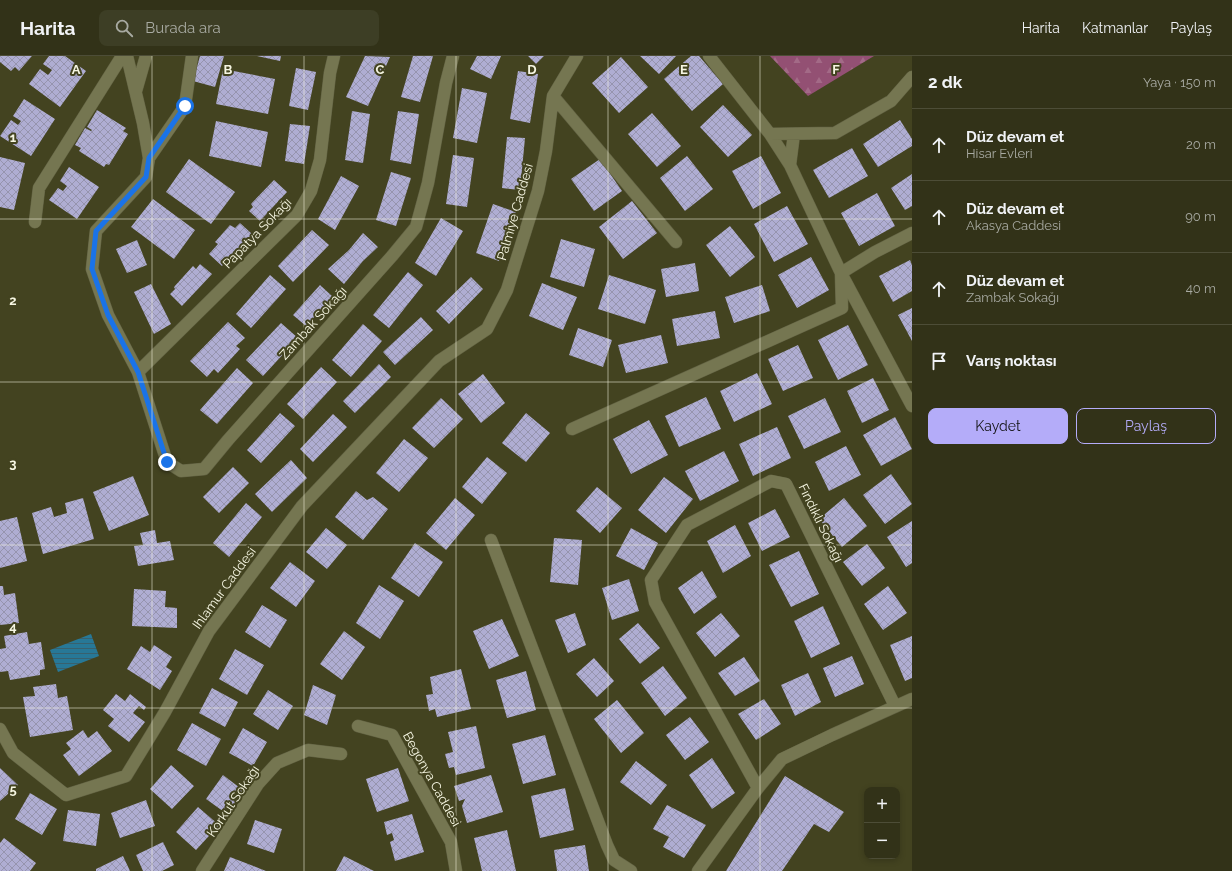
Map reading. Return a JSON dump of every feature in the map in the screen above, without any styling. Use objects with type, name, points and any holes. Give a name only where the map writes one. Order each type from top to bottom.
[{"type":"street","points":[[35,222],[39,188],[122,56]]},
{"type":"street","points":[[127,56],[143,123],[149,158]]},
{"type":"street","points":[[136,92],[146,56]]},
{"type":"street","points":[[149,158],[185,106],[192,56]]},
{"type":"street","name":"Papatya Sokağı","points":[[138,372],[297,215],[311,191],[320,160],[330,73],[334,56]]},
{"type":"street","name":"Zambak Sokağı","points":[[149,158],[146,177],[96,231],[92,269],[108,315],[138,372],[167,462],[181,471],[204,469],[416,227],[428,183],[446,82],[453,56]]},
{"type":"street","name":"Palmiye Caddesi","points":[[487,329],[507,290],[538,191],[546,151],[553,96],[577,56]]},
{"type":"street","points":[[709,56],[770,134],[790,165],[841,273],[912,406]]},
{"type":"street","points":[[770,134],[835,133],[891,101],[912,77]]},
{"type":"street","points":[[553,96],[676,242]]},
{"type":"street","points":[[790,165],[794,134]]},
{"type":"street","points":[[841,273],[912,232]]},
{"type":"street","points":[[572,429],[842,308],[841,273]]},
{"type":"street","name":"Ihlamur Caddesi","points":[[0,729],[13,753],[66,795],[126,776],[165,712],[209,631],[302,506],[439,361],[487,329]]},
{"type":"street","name":"Fındıklı Sokağı","points":[[758,788],[655,602],[651,580],[687,524],[771,481],[786,484],[895,706]]},
{"type":"street","points":[[491,540],[614,866],[631,871]]},
{"type":"street","points":[[698,871],[758,788],[782,759],[912,699]]},
{"type":"street","name":"Begonya Caddesi","points":[[358,726],[392,735],[451,842],[456,871]]},
{"type":"street","name":"Korkut Sokağı","points":[[202,871],[258,784],[277,763],[308,750],[342,754]]},
{"type":"green space","points":[[770,56],[874,56],[808,96]]},
{"type":"water","points":[[91,634],[99,656],[58,672],[50,650]]},
{"type":"building","points":[[0,56],[32,56],[19,71],[15,67],[11,71],[0,62]]},
{"type":"building","points":[[49,56],[65,56],[86,71],[60,107],[29,84],[40,69],[48,75],[52,70],[43,64]]},
{"type":"building","points":[[200,56],[224,56],[215,87],[193,81]]},
{"type":"building","points":[[257,56],[281,56],[280,61]]},
{"type":"building","points":[[365,56],[390,57],[368,106],[346,97]]},
{"type":"building","points":[[413,56],[433,56],[420,102],[401,97]]},
{"type":"building","points":[[477,56],[501,56],[491,79],[470,69]]},
{"type":"building","points":[[528,56],[544,56],[536,64]]},
{"type":"building","points":[[640,56],[676,56],[659,74]]},
{"type":"building","points":[[691,56],[699,56],[723,84],[692,111],[664,79]]},
{"type":"building","points":[[621,57],[648,87],[619,113],[592,83]]},
{"type":"building","points":[[296,68],[316,72],[308,110],[289,106]]},
{"type":"building","points":[[223,69],[275,79],[268,114],[216,104]]},
{"type":"building","points":[[518,71],[538,74],[530,123],[510,119]]},
{"type":"building","points":[[462,88],[487,93],[477,143],[453,138]]},
{"type":"building","points":[[24,99],[55,119],[31,156],[0,136],[11,120],[18,125],[21,121],[13,116]]},
{"type":"building","points":[[723,105],[752,135],[728,157],[700,127]]},
{"type":"building","points":[[97,110],[126,128],[123,131],[128,134],[109,165],[106,164],[104,167],[79,151],[81,148],[75,145],[85,128],[91,131],[92,130],[87,127]]},
{"type":"building","points":[[352,111],[370,114],[363,163],[345,160]]},
{"type":"building","points":[[398,111],[419,114],[411,164],[390,160]]},
{"type":"building","points":[[652,113],[681,146],[657,167],[628,134]]},
{"type":"building","points":[[900,120],[912,139],[912,146],[878,167],[863,144]]},
{"type":"building","points":[[216,121],[268,132],[261,167],[209,156]]},
{"type":"building","points":[[290,124],[310,126],[304,164],[285,161]]},
{"type":"building","points":[[507,137],[525,138],[520,190],[502,188]]},
{"type":"building","points":[[852,148],[868,176],[829,198],[813,170]]},
{"type":"building","points":[[453,155],[474,158],[467,207],[446,204]]},
{"type":"building","points":[[687,156],[713,189],[685,211],[660,178]]},
{"type":"building","points":[[761,156],[781,193],[753,209],[732,171]]},
{"type":"building","points":[[0,157],[25,163],[14,210],[0,207]]},
{"type":"building","points":[[189,159],[235,192],[211,224],[166,192]]},
{"type":"building","points":[[600,159],[622,191],[594,211],[571,179]]},
{"type":"building","points":[[69,167],[99,187],[77,219],[49,200],[58,188],[63,191],[67,186],[60,181]]},
{"type":"building","points":[[391,172],[411,178],[396,226],[376,220]]},
{"type":"building","points":[[912,174],[912,206],[905,210],[891,188]]},
{"type":"building","points":[[341,176],[359,186],[335,230],[318,219]]},
{"type":"building","points":[[274,180],[287,192],[260,221],[249,211],[253,207],[251,204]]},
{"type":"building","points":[[877,193],[895,226],[859,246],[841,213]]},
{"type":"building","points":[[153,199],[195,230],[174,259],[131,227]]},
{"type":"building","points":[[632,201],[657,233],[623,259],[599,227]]},
{"type":"building","points":[[493,204],[516,212],[499,261],[476,253]]},
{"type":"building","points":[[787,206],[808,244],[774,262],[754,224]]},
{"type":"building","points":[[441,218],[463,231],[436,276],[415,263]]},
{"type":"building","points":[[240,223],[252,234],[222,266],[209,254],[218,244],[215,242],[230,225],[235,228]]},
{"type":"building","points":[[730,226],[755,257],[730,277],[706,245]]},
{"type":"building","points":[[312,230],[329,245],[293,282],[278,266]]},
{"type":"building","points":[[363,233],[378,247],[363,261],[344,284],[328,269],[349,250]]},
{"type":"building","points":[[561,239],[595,249],[584,287],[550,277]]},
{"type":"building","points":[[137,240],[147,265],[127,273],[116,249]]},
{"type":"building","points":[[811,257],[829,290],[797,308],[778,275]]},
{"type":"building","points":[[910,260],[912,265],[912,291],[893,302],[879,276]]},
{"type":"building","points":[[695,263],[699,291],[666,297],[661,269]]},
{"type":"building","points":[[200,264],[212,274],[182,306],[170,294],[175,289],[174,287],[193,266],[196,269]]},
{"type":"building","points":[[408,272],[423,285],[389,328],[373,315]]},
{"type":"building","points":[[270,275],[286,289],[251,328],[236,314]]},
{"type":"building","points":[[609,275],[656,290],[645,324],[598,309]]},
{"type":"building","points":[[471,277],[483,289],[449,324],[436,311]]},
{"type":"building","points":[[542,283],[577,297],[563,330],[529,316]]},
{"type":"building","points":[[151,284],[171,324],[154,334],[134,292]]},
{"type":"building","points":[[320,285],[333,297],[306,326],[293,315]]},
{"type":"building","points":[[762,285],[770,311],[734,323],[725,297]]},
{"type":"building","points":[[912,308],[912,341],[898,315]]},
{"type":"building","points":[[715,311],[720,338],[677,346],[672,319]]},
{"type":"building","points":[[421,317],[433,330],[395,365],[383,352]]},
{"type":"building","points":[[228,322],[245,338],[236,346],[240,349],[218,373],[214,369],[207,377],[190,361]]},
{"type":"building","points":[[281,323],[298,338],[263,376],[246,360]]},
{"type":"building","points":[[363,324],[382,341],[351,377],[332,360]]},
{"type":"building","points":[[848,325],[868,365],[838,380],[818,340]]},
{"type":"building","points":[[578,328],[612,340],[603,367],[569,355]]},
{"type":"building","points":[[661,335],[668,363],[626,373],[618,345]]},
{"type":"building","points":[[798,345],[813,378],[783,391],[768,359]]},
{"type":"building","points":[[379,364],[391,377],[355,413],[343,401]]},
{"type":"building","points":[[321,367],[337,382],[303,419],[287,404]]},
{"type":"building","points":[[237,368],[253,383],[217,424],[200,410]]},
{"type":"building","points":[[757,373],[772,404],[734,422],[720,391]]},
{"type":"building","points":[[483,374],[505,403],[481,423],[458,394]]},
{"type":"building","points":[[873,378],[889,410],[862,423],[847,391]]},
{"type":"building","points":[[706,397],[721,429],[679,447],[665,416]]},
{"type":"building","points":[[441,398],[463,419],[434,448],[412,428]]},
{"type":"building","points":[[825,398],[841,432],[804,449],[788,416]]},
{"type":"building","points":[[280,413],[295,426],[261,463],[247,450]]},
{"type":"building","points":[[526,413],[550,433],[526,462],[502,443]]},
{"type":"building","points":[[333,414],[347,427],[313,462],[300,449]]},
{"type":"building","points":[[895,417],[912,449],[881,466],[863,435]]},
{"type":"building","points":[[649,420],[668,455],[631,474],[613,439]]},
{"type":"building","points":[[777,427],[791,458],[753,476],[739,444]]},
{"type":"building","points":[[404,439],[428,458],[399,492],[376,473]]},
{"type":"building","points":[[846,446],[861,475],[829,491],[815,462]]},
{"type":"building","points":[[724,451],[739,481],[700,501],[685,471]]},
{"type":"building","points":[[487,457],[507,473],[482,504],[462,487]]},
{"type":"building","points":[[291,460],[307,478],[272,512],[255,494]]},
{"type":"building","points":[[233,467],[249,483],[219,513],[203,497]]},
{"type":"building","points":[[891,474],[912,504],[885,524],[863,495]]},
{"type":"building","points":[[133,476],[149,515],[109,531],[93,492]]},
{"type":"building","points":[[664,477],[693,499],[666,533],[638,510]]},
{"type":"building","points":[[597,487],[622,508],[600,533],[576,511]]},
{"type":"building","points":[[356,491],[367,500],[373,497],[388,509],[363,540],[335,517]]},
{"type":"building","points":[[83,498],[94,539],[43,554],[32,513],[51,507],[54,517],[67,513],[65,503]]},
{"type":"building","points":[[455,498],[475,515],[446,550],[426,533]]},
{"type":"building","points":[[844,498],[867,526],[842,547],[819,519]]},
{"type":"building","points":[[246,503],[262,517],[229,557],[213,543]]},
{"type":"building","points":[[775,509],[790,537],[762,551],[748,523]]},
{"type":"building","points":[[17,517],[27,561],[0,568],[0,521]]},
{"type":"building","points":[[912,521],[912,563],[906,567],[887,537]]},
{"type":"building","points":[[735,525],[751,556],[723,573],[707,541]]},
{"type":"building","points":[[326,528],[347,545],[327,569],[306,552]]},
{"type":"building","points":[[631,528],[658,543],[644,570],[616,556]]},
{"type":"building","points":[[155,530],[157,543],[170,541],[174,560],[138,566],[134,546],[143,545],[140,533]]},
{"type":"building","points":[[554,538],[582,540],[578,585],[550,582]]},
{"type":"building","points":[[415,543],[443,562],[419,597],[391,578]]},
{"type":"building","points":[[867,544],[885,568],[862,586],[843,562]]},
{"type":"building","points":[[799,551],[819,594],[791,607],[769,565]]},
{"type":"building","points":[[290,562],[315,581],[296,607],[270,588]]},
{"type":"building","points":[[702,571],[717,597],[694,614],[678,588]]},
{"type":"building","points":[[629,579],[639,611],[612,620],[602,588]]},
{"type":"building","points":[[379,585],[404,601],[380,639],[356,623]]},
{"type":"building","points":[[0,586],[3,586],[4,595],[15,593],[19,623],[0,625]]},
{"type":"building","points":[[888,586],[907,613],[883,630],[864,604]]},
{"type":"building","points":[[134,589],[166,591],[165,607],[177,608],[177,628],[132,626]]},
{"type":"building","points":[[262,605],[287,620],[270,648],[245,632]]},
{"type":"building","points":[[823,606],[840,644],[811,658],[794,621]]},
{"type":"building","points":[[575,613],[586,645],[568,653],[555,620]]},
{"type":"building","points":[[721,613],[740,636],[715,657],[696,633]]},
{"type":"building","points":[[502,619],[519,656],[489,669],[473,631]]},
{"type":"building","points":[[638,623],[660,648],[640,664],[619,639]]},
{"type":"building","points":[[344,631],[365,647],[342,680],[320,664]]},
{"type":"building","points":[[27,632],[29,644],[41,642],[45,669],[40,670],[40,675],[10,680],[8,671],[0,672],[0,649],[6,648],[4,636]]},
{"type":"building","points":[[912,636],[912,678],[905,681],[890,645]]},
{"type":"building","points":[[154,645],[172,657],[166,667],[172,671],[160,690],[127,669],[141,646],[150,652]]},
{"type":"building","points":[[235,649],[264,665],[247,695],[219,679]]},
{"type":"building","points":[[852,656],[864,684],[835,697],[823,668]]},
{"type":"building","points":[[744,657],[760,681],[735,696],[718,673]]},
{"type":"building","points":[[594,658],[614,681],[597,697],[576,674]]},
{"type":"building","points":[[663,666],[687,698],[665,716],[641,683]]},
{"type":"building","points":[[461,669],[471,709],[437,717],[435,709],[429,711],[426,695],[433,694],[430,677]]},
{"type":"building","points":[[526,671],[536,710],[507,718],[496,680]]},
{"type":"building","points":[[808,673],[821,702],[795,716],[781,685]]},
{"type":"building","points":[[56,684],[58,698],[67,696],[73,730],[30,737],[23,697],[35,696],[33,687]]},
{"type":"building","points":[[313,685],[336,695],[327,725],[304,715]]},
{"type":"building","points":[[212,688],[238,702],[225,727],[199,713]]},
{"type":"building","points":[[268,690],[293,706],[278,730],[253,714]]},
{"type":"building","points":[[116,694],[125,701],[130,694],[146,707],[144,710],[139,706],[133,713],[145,722],[129,742],[108,726],[114,719],[103,710]]},
{"type":"building","points":[[764,699],[781,724],[756,740],[738,714]]},
{"type":"building","points":[[617,700],[644,733],[621,753],[594,719]]},
{"type":"building","points":[[690,717],[709,742],[685,760],[666,735]]},
{"type":"building","points":[[192,723],[221,739],[206,766],[177,750]]},
{"type":"building","points":[[476,726],[485,768],[456,775],[454,767],[449,768],[445,754],[453,752],[448,732]]},
{"type":"building","points":[[243,728],[267,742],[253,766],[229,753]]},
{"type":"building","points":[[83,730],[88,738],[97,731],[112,751],[79,776],[63,755],[71,749],[66,743]]},
{"type":"building","points":[[545,735],[556,775],[523,784],[512,744]]},
{"type":"building","points":[[712,758],[735,793],[712,809],[689,775]]},
{"type":"building","points":[[636,761],[667,785],[651,805],[620,782]]},
{"type":"building","points":[[171,765],[194,786],[172,809],[150,789]]},
{"type":"building","points":[[0,768],[18,785],[0,801]]},
{"type":"building","points":[[398,768],[409,801],[377,812],[366,779]]},
{"type":"building","points":[[223,775],[244,791],[227,814],[206,799]]},
{"type":"building","points":[[491,775],[503,812],[467,823],[462,806],[465,799],[459,801],[454,786]]},
{"type":"building","points":[[785,776],[844,812],[829,832],[814,824],[782,871],[726,871]]},
{"type":"building","points":[[565,788],[574,830],[540,838],[531,796]]},
{"type":"building","points":[[30,793],[57,809],[42,835],[15,819]]},
{"type":"building","points":[[146,800],[155,826],[120,838],[111,813]]},
{"type":"building","points":[[667,805],[706,825],[684,858],[663,847],[669,837],[653,829]]},
{"type":"building","points":[[198,807],[219,825],[196,850],[176,832]]},
{"type":"building","points":[[68,810],[100,814],[96,846],[63,841]]},
{"type":"building","points":[[412,814],[424,852],[395,861],[390,842],[394,840],[392,833],[387,835],[384,822]]},
{"type":"building","points":[[255,820],[282,829],[274,853],[247,844]]},
{"type":"building","points":[[507,830],[516,871],[482,871],[474,838]]},
{"type":"building","points":[[4,838],[36,863],[30,871],[0,871],[0,843]]},
{"type":"building","points":[[163,842],[174,865],[162,871],[143,871],[136,855]]},
{"type":"building","points":[[585,845],[589,871],[557,871],[554,850]]},
{"type":"building","points":[[123,856],[130,871],[96,871],[96,869]]},
{"type":"building","points":[[344,856],[374,871],[336,871]]},
{"type":"building","points":[[230,857],[266,871],[224,871]]},
{"type":"route","points":[[167,462],[138,372],[108,315],[92,269],[96,231],[146,177],[149,158],[185,106]]}]
